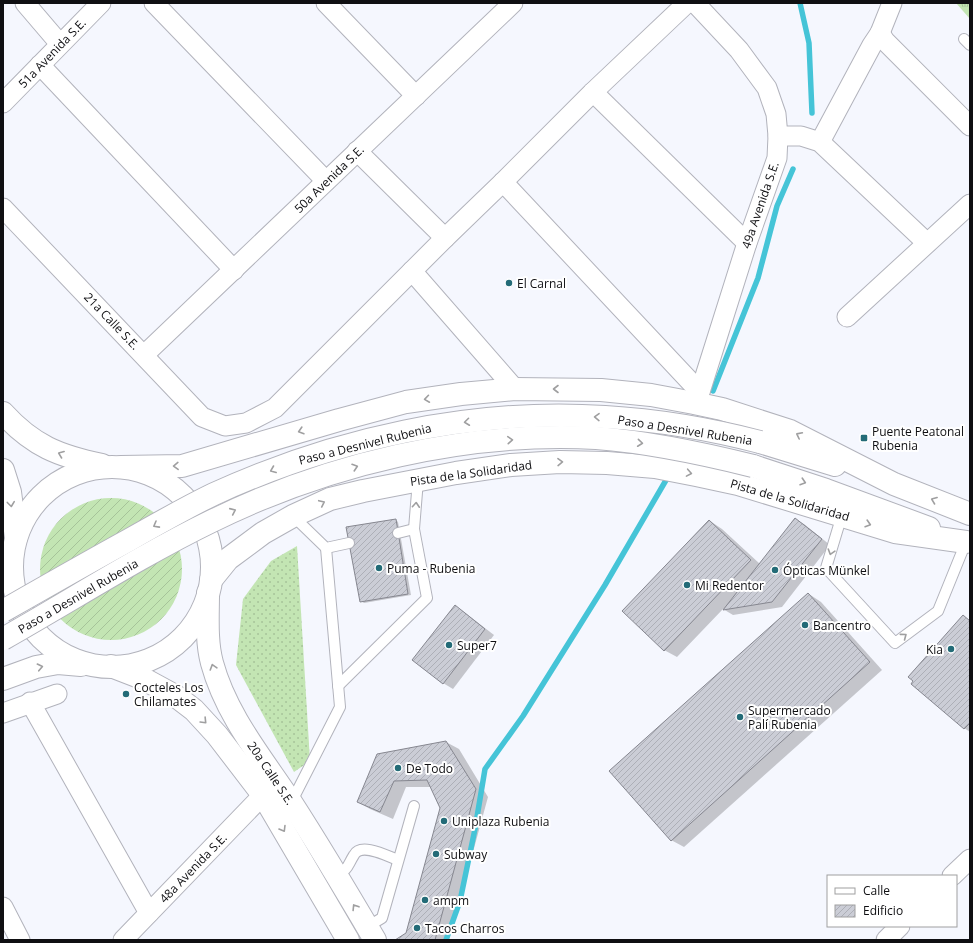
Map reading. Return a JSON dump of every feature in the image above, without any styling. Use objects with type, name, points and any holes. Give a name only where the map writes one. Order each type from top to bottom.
[{"type":"main road","points":[[11,548],[31,507],[48,490],[67,477],[78,472],[101,467],[182,466],[406,402],[461,394],[515,389],[601,390],[651,395],[697,397],[722,409],[790,430],[884,479],[970,514]]},
{"type":"main road","points":[[3,413],[24,434],[49,449],[83,461],[117,467]]},
{"type":"main road","name":"Paso a Desnivel Rubenia","points":[[3,611],[172,516],[220,492],[293,462],[336,449],[414,430],[447,424],[532,416],[605,417],[648,422],[702,430],[760,442],[884,479]]},
{"type":"main road","name":"Paso a Desnivel Rubenia","points":[[3,639],[141,559],[233,511],[268,496],[305,483],[394,457],[449,446],[491,441],[588,438],[652,444],[705,454],[753,466]]},
{"type":"main road","name":"Pista de la Solidaridad","points":[[210,587],[228,559],[247,544],[293,516],[330,499],[418,480],[511,465],[560,462],[607,463],[655,467],[696,475],[738,484],[895,532],[968,543]]},
{"type":"main road","name":"Pista de la Solidaridad","points":[[753,466],[839,494],[968,543]]},
{"type":"main road","name":"20a Calle S.E.","points":[[117,467],[139,471],[157,478],[173,488],[190,505],[202,524],[209,542],[211,561],[209,645],[219,684],[234,716],[291,803],[371,934]]},
{"type":"main road","points":[[3,470],[10,492],[11,548],[14,585],[20,604],[29,622],[46,641],[67,656],[86,663],[109,666]]},
{"type":"main road","points":[[3,679],[36,667],[58,663],[109,666],[128,665],[158,655],[172,646],[195,623],[203,608],[210,587]]},
{"type":"main road","name":"20a Calle S.E.","points":[[109,666],[159,686],[177,697],[194,710],[225,745],[263,795],[348,940]]},
{"type":"street","points":[[25,3],[60,44]]},
{"type":"street","name":"51a Avenida S.E.","points":[[3,103],[101,3]]},
{"type":"street","points":[[154,3],[326,181]]},
{"type":"street","points":[[326,3],[416,96]]},
{"type":"street","points":[[515,389],[412,271],[593,92],[687,3]]},
{"type":"street","name":"49a Avenida S.E.","points":[[695,3],[739,50],[767,88],[776,114],[778,136],[777,158],[747,243],[697,397]]},
{"type":"street","points":[[820,142],[872,45],[880,33],[892,3]]},
{"type":"street","name":"50a Avenida S.E.","points":[[144,355],[416,96],[507,5]]},
{"type":"street","points":[[880,33],[885,41],[970,126]]},
{"type":"street","points":[[40,65],[234,270]]},
{"type":"street","points":[[593,92],[747,243]]},
{"type":"street","points":[[778,136],[801,136],[820,142],[927,242]]},
{"type":"street","points":[[357,152],[445,238]]},
{"type":"street","points":[[503,182],[697,397]]},
{"type":"street","points":[[847,317],[970,204]]},
{"type":"street","name":"21a Calle S.E.","points":[[3,208],[202,417],[225,426],[246,423],[276,408],[412,271]]},
{"type":"street","points":[[3,713],[30,702],[57,694]]},
{"type":"street","points":[[30,702],[149,913]]},
{"type":"street","name":"48a Avenida S.E.","points":[[123,940],[263,795]]},
{"type":"street","points":[[953,875],[970,859]]},
{"type":"street","points":[[3,907],[20,940]]},
{"type":"street","points":[[886,940],[899,927]]},
{"type":"lane","points":[[338,686],[427,598],[414,530],[418,480]]},
{"type":"lane","points":[[842,515],[826,568],[895,643],[938,611],[968,543]]},
{"type":"lane","points":[[291,803],[340,707],[326,548],[293,516]]},
{"type":"lane","points":[[398,533],[414,530]]},
{"type":"lane","points":[[326,548],[349,543]]},
{"type":"lane","points":[[371,934],[382,918],[414,806]]},
{"type":"lane","points":[[336,876],[348,868],[355,853],[360,850],[366,849],[398,860]]},
{"type":"green space","points":[[956,3],[970,3],[970,19]]},
{"type":"green space","points":[[104,498],[118,498],[145,506],[166,524],[177,542],[181,555],[181,583],[174,603],[156,624],[145,632],[132,637],[118,640],[104,640],[77,632],[56,614],[48,603],[43,590],[40,576],[40,562],[48,535],[66,514],[77,506],[90,501]]},
{"type":"green space","points":[[297,546],[310,761],[294,772],[236,665],[243,599],[271,561]]},
{"type":"building","name":"Ópticas Münkel","points":[[795,518],[822,539],[772,602],[723,610]]},
{"type":"building","name":"Puma - Rubenia","points":[[396,519],[408,594],[360,602],[346,527]]},
{"type":"building","name":"Mi Redentor","points":[[709,520],[751,560],[664,651],[622,611]]},
{"type":"building","name":"Supermercado Palí Rubenia","points":[[808,593],[870,662],[671,841],[609,771]]},
{"type":"building","name":"Super7","points":[[455,605],[485,629],[443,684],[412,660]]},
{"type":"building","name":"Kia","points":[[963,615],[970,621],[970,723],[964,729],[911,684],[913,681],[908,677]]},
{"type":"building","points":[[446,741],[476,789],[435,940],[395,940],[406,933],[440,808],[427,780],[394,781],[380,812],[357,802],[377,754]]},
{"type":"waterway","points":[[800,3],[809,43],[812,113]]},
{"type":"waterway","points":[[713,391],[758,278],[777,206],[793,169]]},
{"type":"waterway","points":[[446,940],[460,901],[475,829],[485,769],[523,716],[605,585],[669,475]]},
{"type":"place","name":"El Carnal","points":[[509,283]]},
{"type":"place","name":"Puente Peatonal Rubenia","points":[[864,438]]},
{"type":"place","name":"Puma - Rubenia","points":[[379,568]]},
{"type":"place","name":"Ópticas Münkel","points":[[775,570]]},
{"type":"place","name":"Mi Redentor","points":[[687,585]]},
{"type":"place","name":"Bancentro","points":[[805,625]]},
{"type":"place","name":"Super7","points":[[449,645]]},
{"type":"place","name":"Kia","points":[[951,649]]},
{"type":"place","name":"Cocteles Los Chilamates","points":[[126,694]]},
{"type":"place","name":"Supermercado Palí Rubenia","points":[[740,717]]},
{"type":"place","name":"De Todo","points":[[398,768]]},
{"type":"place","name":"Uniplaza Rubenia","points":[[444,821]]},
{"type":"place","name":"Subway","points":[[436,854]]},
{"type":"place","name":"ampm","points":[[425,900]]},
{"type":"place","name":"Tacos Charros","points":[[417,928]]}]
